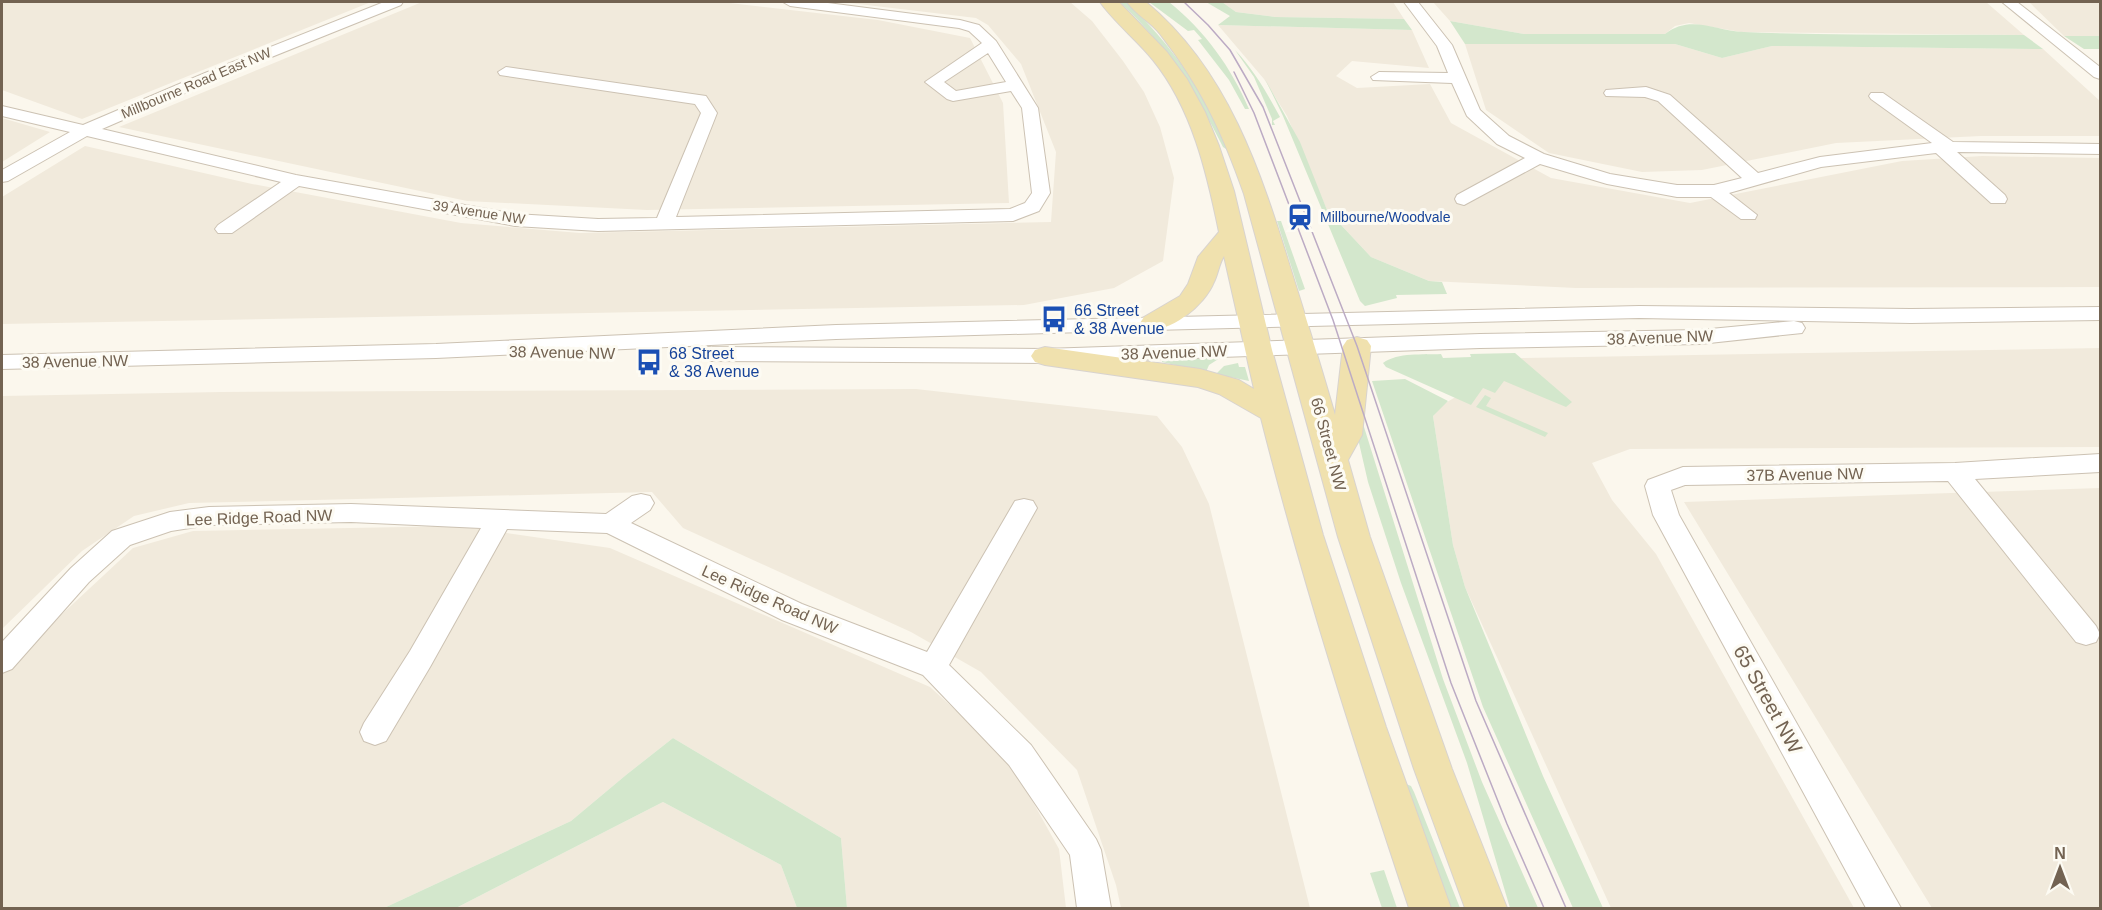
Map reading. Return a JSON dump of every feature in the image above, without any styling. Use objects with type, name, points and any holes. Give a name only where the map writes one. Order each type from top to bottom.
[{"type":"main road","points":[[1109,2],[1160,56],[1180,83],[1195,112],[1222,191],[1258,350],[1307,535],[1367,727],[1430,909]]},
{"type":"main road","name":"66 Street NW","points":[[1136,2],[1163,26],[1187,56],[1215,99],[1237,142],[1256,194],[1334,460],[1354,537],[1433,769],[1486,909]]},
{"type":"main road","points":[[1153,323],[1189,302],[1201,284],[1210,257],[1231,233]]},
{"type":"main road","points":[[1334,460],[1347,435],[1357,346]]},
{"type":"main road","points":[[1045,356],[1200,378],[1229,387],[1274,412]]},
{"type":"street","name":"Millbourne Road East NW","points":[[2,177],[84,131],[211,76],[396,2]]},
{"type":"street","points":[[790,2],[960,24],[974,28],[986,40],[1017,85],[953,96],[933,82],[986,40]]},
{"type":"street","points":[[887,14],[903,2]]},
{"type":"street","points":[[1411,2],[1444,45],[1473,112],[1503,140],[1538,158],[1573,170],[1636,184],[1677,190],[1715,191],[1820,162],[1944,147],[2100,149]]},
{"type":"street","points":[[2009,2],[2100,74]]},
{"type":"street","points":[[506,72],[700,100],[709,113],[665,222]]},
{"type":"street","points":[[1379,77],[1459,78]]},
{"type":"street","name":"39 Avenue NW","points":[[2,111],[296,180],[515,220],[598,225],[1013,215],[1032,207],[1041,192],[1030,108],[1017,85]]},
{"type":"street","points":[[1612,93],[1646,92],[1664,98],[1755,180]]},
{"type":"street","points":[[1877,96],[1944,147],[1998,199]]},
{"type":"street","points":[[1464,199],[1538,158]]},
{"type":"street","points":[[225,228],[296,180]]},
{"type":"street","points":[[1715,191],[1748,215]]},
{"type":"street","name":"38 Avenue NW","points":[[2,362],[436,351],[836,332],[1153,323],[1639,312],[1911,316],[2100,314]]},
{"type":"street","name":"38 Avenue NW","points":[[436,351],[1045,356],[1700,337],[1911,316]]},
{"type":"street","name":"37B Avenue NW","points":[[1658,486],[1683,476],[1955,472],[2100,463]]},
{"type":"street","points":[[1955,472],[2086,634]]},
{"type":"street","name":"65 Street NW","points":[[1658,486],[1666,515],[1884,909]]},
{"type":"street","points":[[611,524],[641,503]]},
{"type":"street","points":[[933,667],[1024,508]]},
{"type":"street","name":"Lee Ridge Road NW","points":[[2,661],[80,575],[121,538],[153,526],[209,516],[351,513],[611,524],[792,612],[933,667],[1020,755],[1085,850],[1094,909]]},
{"type":"street","points":[[375,732],[420,659],[499,520]]},
{"type":"shaded area","points":[[2,2],[371,2],[82,119],[2,90]]},
{"type":"shaded area","points":[[422,2],[721,2],[878,20],[970,38],[1003,103],[1009,203],[647,210],[467,201],[119,127]]},
{"type":"shaded area","points":[[842,2],[1070,2],[1092,21],[1123,61],[1144,92],[1160,127],[1174,178],[1163,261],[1114,288],[1024,305],[2,324],[2,197],[85,146],[252,184],[461,223],[580,233],[1051,222],[1056,152],[1021,64],[988,25],[976,18]]},
{"type":"shaded area","points":[[1222,2],[1393,2],[1404,19],[1275,17],[1236,12]]},
{"type":"shaded area","points":[[1433,2],[1986,2],[2024,35],[1741,32],[1689,23],[1675,26],[1665,34],[1524,34],[1450,21]]},
{"type":"shaded area","points":[[2029,2],[2100,2],[2100,36],[2064,36]]},
{"type":"shaded area","points":[[1218,25],[1412,30],[1429,68],[1352,61],[1336,76],[1357,88],[1430,84],[1451,123],[1551,178],[1690,203],[1902,161],[1982,156],[2100,158],[2100,287],[1576,288],[1429,281],[1371,257],[1327,210],[1287,116],[1264,79]]},
{"type":"shaded area","points":[[1465,44],[1675,44],[1722,58],[1772,46],[2043,49],[2100,101],[2100,136],[1981,136],[1836,143],[1702,170],[1642,172],[1549,153],[1486,110]]},
{"type":"shaded area","points":[[2,118],[50,132],[2,162]]},
{"type":"shaded area","points":[[2100,348],[2100,447],[1630,449],[1592,463],[1612,500],[1656,554],[1854,908],[1611,908],[1465,587],[1453,545],[1433,416],[1442,405],[1522,358]]},
{"type":"shaded area","points":[[916,389],[1157,416],[1182,447],[1209,504],[1310,908],[1121,908],[1116,885],[1077,770],[981,672],[911,632],[683,528],[652,492],[189,503],[134,516],[82,551],[2,629],[2,396],[221,392]]},
{"type":"shaded area","points":[[2100,488],[2100,908],[1932,908],[1684,502]]},
{"type":"shaded area","points":[[459,526],[610,548],[930,687],[1009,759],[1059,849],[1066,908],[847,908],[841,838],[673,738],[571,821],[384,908],[2,908],[2,670],[133,548],[193,531]]},
{"type":"shaded area","points":[[663,802],[781,865],[797,908],[456,908]]},
{"type":"green space","points":[[1120,2],[1126,2],[1159,35],[1173,53],[1197,89],[1229,151],[1223,147],[1179,70],[1153,36]]},
{"type":"green space","points":[[1149,2],[1169,2],[1194,25],[1225,64],[1249,109],[1245,109],[1229,80],[1198,40],[1202,39],[1194,30],[1188,31]]},
{"type":"green space","points":[[1206,2],[1222,2],[1236,12],[1275,17],[1404,19],[1412,30],[1218,25],[1230,16]]},
{"type":"green space","points":[[1450,21],[1524,34],[1665,34],[1675,28],[1694,24],[1744,32],[2024,35],[2043,49],[1772,46],[1722,58],[1675,44],[1465,44]]},
{"type":"green space","points":[[2064,36],[2100,36],[2100,49],[2084,49]]},
{"type":"green space","points":[[1235,50],[1254,74],[1280,117],[1273,121],[1275,125],[1272,125],[1272,119],[1254,77]]},
{"type":"green space","points":[[1265,79],[1300,142],[1327,210],[1371,257],[1429,281],[1442,282],[1447,294],[1396,295],[1397,298],[1365,306],[1360,301],[1283,116]]},
{"type":"green space","points":[[1277,221],[1281,221],[1305,289],[1299,291]]},
{"type":"green space","points":[[1515,353],[1572,402],[1566,407],[1504,381],[1495,393],[1483,388],[1471,405],[1386,367],[1383,363],[1396,357],[1411,355],[1441,354],[1443,358],[1471,357],[1470,354]]},
{"type":"green space","points":[[1220,358],[1209,365],[1206,372],[1162,362],[1162,359]]},
{"type":"green space","points":[[1238,363],[1239,367],[1245,367],[1249,381],[1216,374],[1224,366]]},
{"type":"green space","points":[[1405,379],[1448,401],[1433,416],[1453,545],[1465,587],[1543,776],[1603,908],[1573,908],[1483,707],[1372,381]]},
{"type":"green space","points":[[1485,395],[1491,398],[1486,406],[1548,433],[1545,437],[1476,407]]},
{"type":"green space","points":[[1359,411],[1443,679],[1482,782],[1538,908],[1510,908],[1467,763],[1401,583],[1368,482],[1359,443]]},
{"type":"green space","points":[[673,738],[841,838],[847,908],[797,908],[781,865],[663,802],[456,908],[384,908],[571,821]]},
{"type":"green space","points":[[1406,784],[1411,786],[1414,792],[1460,908],[1447,908],[1404,786]]},
{"type":"green space","points":[[1384,870],[1397,908],[1382,908],[1370,873]]},
{"type":"tram line","points":[[1184,2],[1230,50],[1263,107],[1357,346],[1476,701],[1566,908]]},
{"type":"tram line","points":[[1234,72],[1254,113],[1333,320],[1451,683],[1507,824],[1544,908]]},
{"type":"place","name":"Millbourne/Woodvale","points":[[1300,217]]},
{"type":"place","name":"66 Street & 38 Avenue","points":[[1054,319]]},
{"type":"place","name":"68 Street & 38 Avenue","points":[[649,362]]}]
